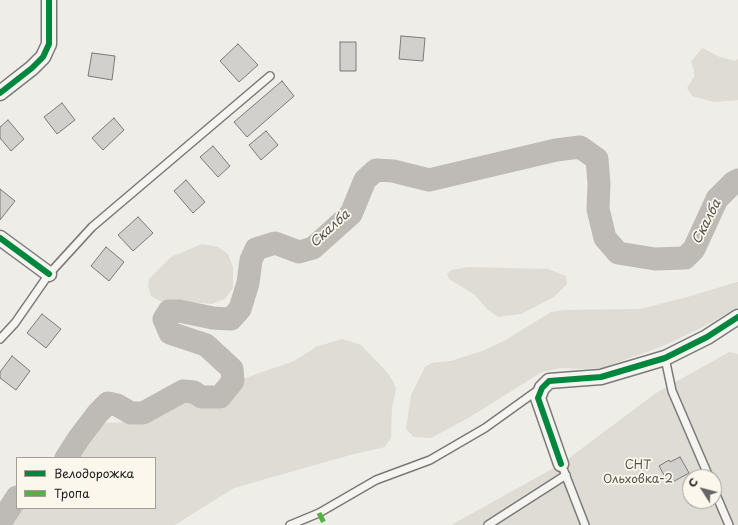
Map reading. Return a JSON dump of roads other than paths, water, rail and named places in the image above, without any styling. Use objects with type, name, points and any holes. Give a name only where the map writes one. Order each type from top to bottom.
[{"type":"street","points":[[0,93],[32,68],[43,57],[49,44],[49,0]]},
{"type":"street","points":[[0,238],[49,274]]},
{"type":"street","points":[[564,470],[538,398],[542,388],[549,381],[601,377],[665,358],[707,337],[738,317]]},
{"type":"lane","points":[[0,339],[15,323],[49,274],[92,227],[270,76]]},
{"type":"lane","points":[[665,358],[672,391],[706,469]]},
{"type":"lane","points":[[290,525],[319,513],[376,480],[430,460],[485,428],[542,388]]},
{"type":"lane","points":[[488,525],[564,470],[586,525]]},
{"type":"lane","points":[[722,509],[729,525]]},
{"type":"waterway","name":"Скалба","points":[[67,457],[98,413],[108,403],[117,405],[131,413],[143,413],[183,391],[194,392],[201,397],[220,397],[233,381],[232,369],[206,345],[170,333],[164,319],[169,311],[179,311],[213,318],[231,319],[240,309],[248,283],[251,260],[256,249],[275,243],[299,252],[313,248],[351,214],[365,180],[376,170],[393,171],[429,180],[556,150],[580,147],[597,159],[599,184],[598,209],[605,238],[618,253],[655,259],[685,258],[694,249],[717,199],[734,182],[738,180]]},
{"type":"waterway","name":"Скалба","points":[[0,523],[16,499]]},
{"type":"park label","name":"СНТ Ольховка-2","points":[[638,473]]}]
